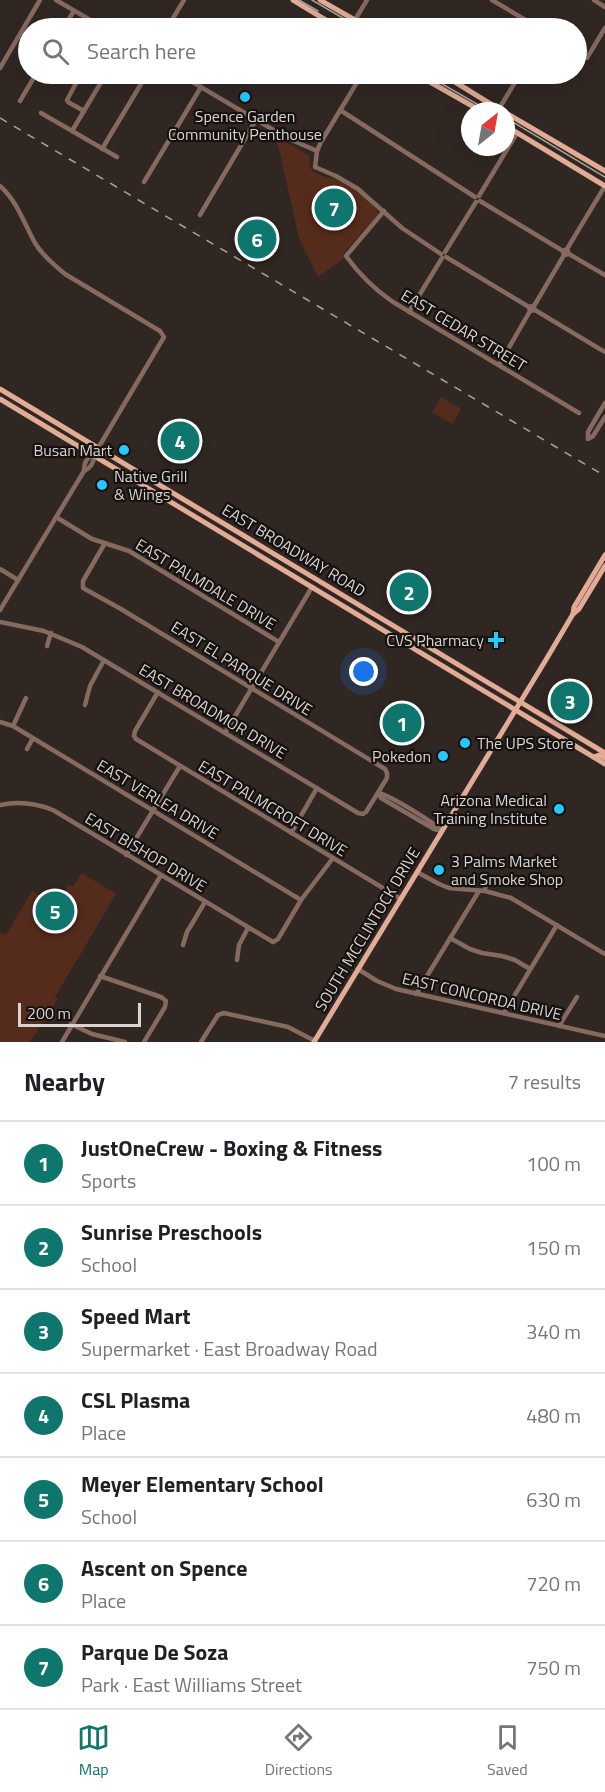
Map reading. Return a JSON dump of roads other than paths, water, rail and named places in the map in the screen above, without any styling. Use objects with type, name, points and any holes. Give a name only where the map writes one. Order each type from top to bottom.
[{"type":"main road","points":[[293,0],[323,18]]},
{"type":"main road","points":[[320,0],[352,18]]},
{"type":"main road","points":[[434,84],[465,102]]},
{"type":"main road","points":[[457,84],[487,102]]},
{"type":"main road","points":[[515,119],[605,171]]},
{"type":"main road","points":[[517,133],[605,186]]},
{"type":"main road","name":"EAST BROADWAY ROAD","points":[[0,388],[605,753]]},
{"type":"main road","points":[[1,400],[7,393]]},
{"type":"main road","name":"EAST BROADWAY ROAD","points":[[1,400],[605,764]]},
{"type":"main road","points":[[203,522],[209,514]]},
{"type":"main road","name":"SOUTH MCCLINTOCK DRIVE","points":[[573,614],[574,607],[605,555]]},
{"type":"main road","name":"SOUTH MCCLINTOCK DRIVE","points":[[315,1041],[573,614],[579,609],[605,567]]},
{"type":"main road","points":[[312,587],[317,579]]},
{"type":"main road","points":[[411,647],[416,639]]},
{"type":"main road","points":[[594,757],[599,755],[605,758]]},
{"type":"street","points":[[29,18],[40,0]]},
{"type":"street","points":[[56,0],[86,18]]},
{"type":"street","points":[[173,18],[184,0]]},
{"type":"street","points":[[356,18],[367,0]]},
{"type":"street","points":[[492,0],[522,18]]},
{"type":"street","points":[[594,0],[605,6]]},
{"type":"street","points":[[69,18],[74,11]]},
{"type":"street","points":[[587,58],[605,28]]},
{"type":"street","points":[[0,68],[18,37]]},
{"type":"street","points":[[20,101],[30,84]]},
{"type":"street","points":[[76,84],[67,100],[84,111]]},
{"type":"street","points":[[72,131],[99,84]]},
{"type":"street","points":[[102,149],[141,84]]},
{"type":"street","points":[[196,84],[287,138],[317,151]]},
{"type":"street","points":[[356,84],[317,151],[315,167],[358,189],[410,233],[443,255],[605,351]]},
{"type":"street","points":[[506,102],[515,84]]},
{"type":"street","points":[[144,182],[201,87]]},
{"type":"street","points":[[340,110],[478,199],[605,275]]},
{"type":"street","points":[[41,112],[117,158]]},
{"type":"street","points":[[200,215],[256,120]]},
{"type":"street","points":[[409,312],[517,133]]},
{"type":"street","points":[[0,186],[16,205],[36,244],[52,263],[65,274],[163,333],[162,341],[94,455],[94,461],[84,471],[0,610]]},
{"type":"street","points":[[499,365],[605,186]]},
{"type":"street","name":"EAST CEDAR STREET","points":[[384,211],[346,256],[360,275],[376,290],[409,312],[579,413]]},
{"type":"street","points":[[605,403],[588,432],[588,439],[593,436],[605,417]]},
{"type":"street","name":"EAST PALMDALE DRIVE","points":[[56,517],[92,539],[129,551],[279,642]]},
{"type":"street","name":"EAST EL PARQUE DRIVE","points":[[105,543],[84,579],[82,586],[87,591],[115,605],[383,768],[387,773]]},
{"type":"street","points":[[0,569],[18,580]]},
{"type":"street","points":[[225,733],[312,587]]},
{"type":"street","name":"EAST BROADMOR DRIVE","points":[[0,622],[51,633],[82,647],[361,814],[366,812],[387,778],[387,773]]},
{"type":"street","points":[[47,646],[51,633]]},
{"type":"street","points":[[85,705],[90,686],[104,660]]},
{"type":"street","name":"EAST PALMCROFT DRIVE","points":[[158,692],[135,730],[134,736],[138,741],[401,899]]},
{"type":"street","points":[[13,726],[26,698]]},
{"type":"street","name":"EAST VERLEA DRIVE","points":[[0,722],[13,726],[302,900]]},
{"type":"street","points":[[27,749],[33,738]]},
{"type":"street","points":[[126,855],[180,766]]},
{"type":"street","points":[[291,833],[317,788]]},
{"type":"street","points":[[378,793],[381,798],[441,831]]},
{"type":"street","name":"EAST BISHOP DRIVE","points":[[0,805],[16,802],[46,807],[274,942],[302,900]]},
{"type":"street","points":[[302,900],[333,858]]},
{"type":"street","points":[[417,872],[449,888],[482,891],[511,898],[605,954]]},
{"type":"street","points":[[62,1042],[161,875]]},
{"type":"street","points":[[416,994],[482,891],[486,878]]},
{"type":"street","points":[[183,945],[189,927],[205,902]]},
{"type":"street","points":[[504,1013],[557,925]]},
{"type":"street","points":[[237,960],[239,945],[248,928]]},
{"type":"street","points":[[450,938],[470,949],[508,958],[530,969]]},
{"type":"street","name":"EAST CONCORDA DRIVE","points":[[358,969],[390,987],[605,1036]]},
{"type":"street","points":[[100,976],[161,997],[166,1001],[165,1007],[144,1042]]},
{"type":"street","points":[[559,1026],[577,997]]},
{"type":"street","points":[[201,1042],[216,1017],[221,1013],[288,1027],[315,1041]]},
{"type":"street","points":[[71,1024],[88,1033],[124,1042]]},
{"type":"tram line","points":[[299,0],[318,11]]},
{"type":"tram line","points":[[312,0],[343,18]]},
{"type":"tram line","points":[[442,84],[473,102]]},
{"type":"tram line","points":[[515,123],[605,177]]},
{"type":"railway","points":[[0,118],[605,476]]},
{"type":"place","name":"Spence Garden Community Penthouse","points":[[245,97]]},
{"type":"place","name":"Parque De Soza","points":[[334,208]]},
{"type":"place","name":"Ascent on Spence","points":[[257,239]]},
{"type":"place","name":"CSL Plasma","points":[[180,441]]},
{"type":"place","name":"Busan Mart","points":[[124,450]]},
{"type":"place","name":"Native Grill & Wings","points":[[102,485]]},
{"type":"place","name":"Sunrise Preschools","points":[[409,592]]},
{"type":"place","name":"CVS Pharmacy","points":[[496,640]]},
{"type":"place","name":"Speed Mart","points":[[570,701]]},
{"type":"place","name":"JustOneCrew - Boxing & Fitness","points":[[402,723]]},
{"type":"place","name":"The UPS Store","points":[[465,743]]},
{"type":"place","name":"Pokedon","points":[[443,756]]},
{"type":"place","name":"Arizona Medical Training Institute","points":[[559,809]]},
{"type":"place","name":"3 Palms Market and Smoke Shop","points":[[439,870]]},
{"type":"place","name":"Meyer Elementary School","points":[[55,911]]}]
